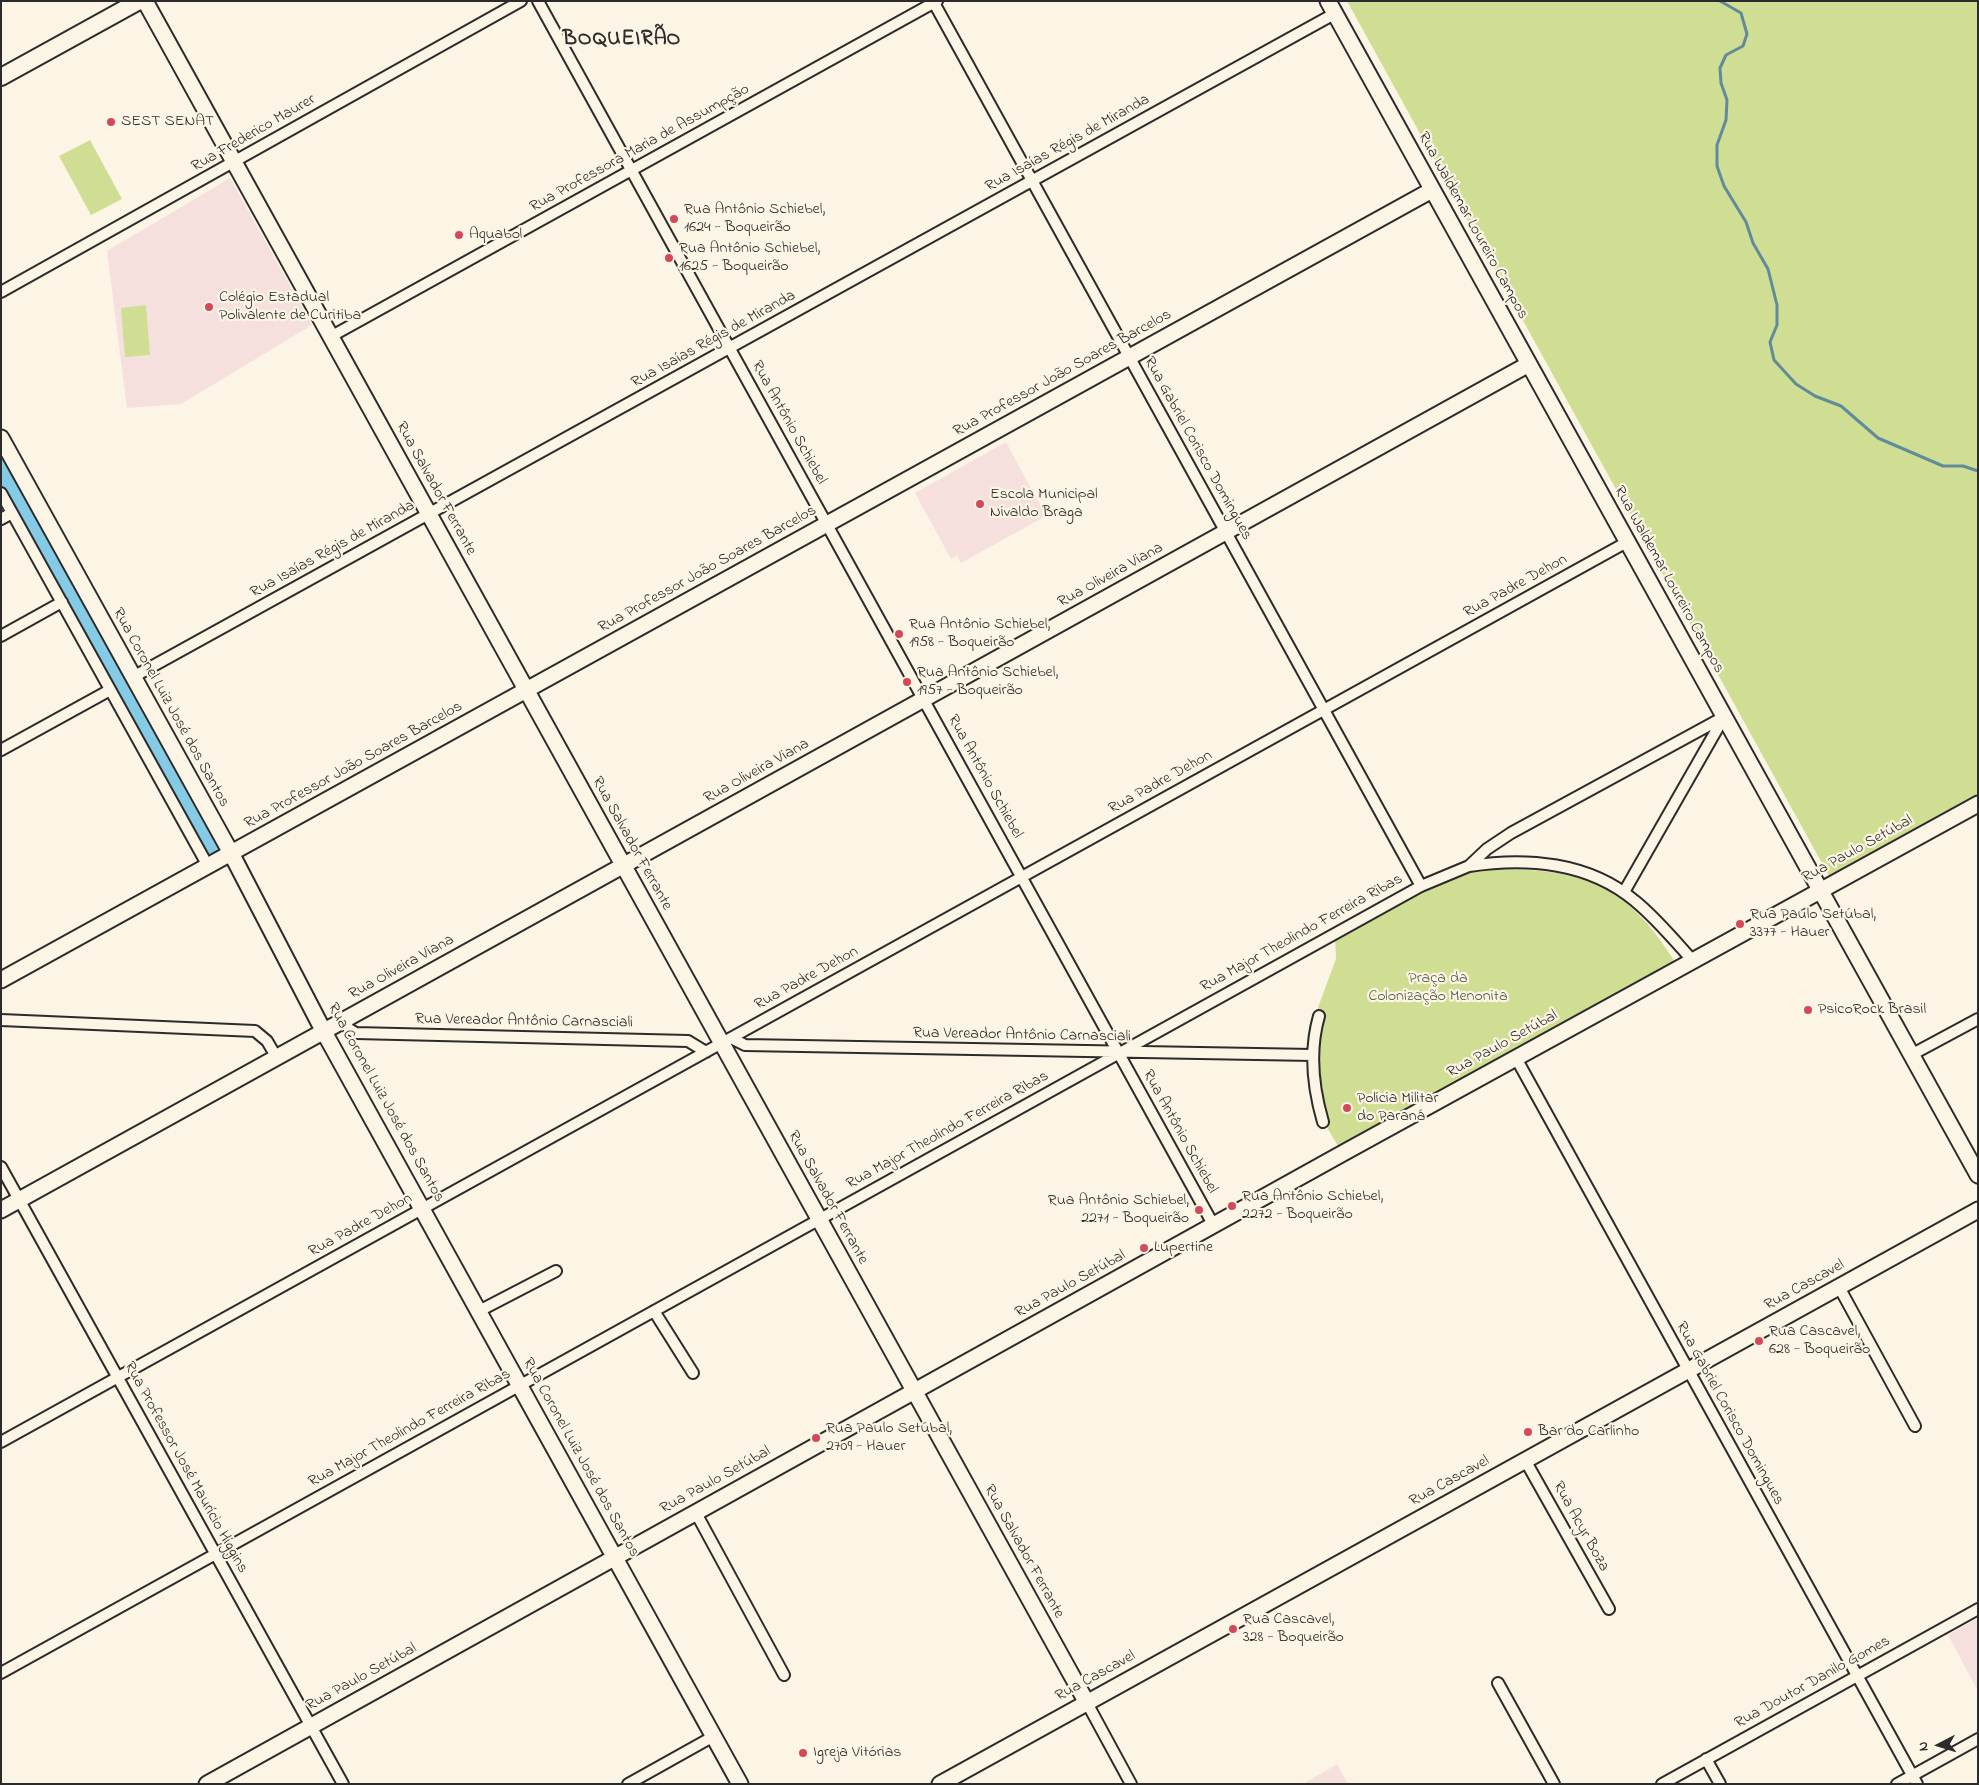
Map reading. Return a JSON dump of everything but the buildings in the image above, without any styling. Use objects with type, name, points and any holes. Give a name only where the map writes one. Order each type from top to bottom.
[{"type":"main road","points":[[1,77],[139,1]]},
{"type":"main road","name":"Rua Salvador Ferrante","points":[[145,1],[623,866],[726,1041],[819,1219],[1086,1703]]},
{"type":"main road","name":"Rua Waldemar Loureiro Campos","points":[[1331,7],[1978,1176]]},
{"type":"main road","name":"Rua Professor João Soares Barcelos","points":[[1,980],[1432,190]]},
{"type":"main road","name":"Rua Oliveira Viana","points":[[1,1210],[1528,364]]},
{"type":"main road","name":"Rua Coronel Luiz José dos Santos","points":[[1,438],[231,853],[324,1032],[740,1784]]},
{"type":"main road","name":"Rua Paulo Setúbal","points":[[207,1784],[1978,804]]},
{"type":"main road","name":"Rua Cascavel","points":[[940,1784],[1978,1210]]},
{"type":"street","name":"Rua Frederico Maurer","points":[[1,292],[221,171],[233,160],[521,1]]},
{"type":"street","name":"Rua Antônio Schiebel","points":[[538,1],[1214,1226]]},
{"type":"street","name":"Rua Professora Maria de Assumpção","points":[[330,337],[934,2]]},
{"type":"street","name":"Rua Gabriel Corisco Domingues","points":[[934,2],[1421,886]]},
{"type":"street","name":"Rua Isaías Régis de Miranda","points":[[134,677],[1032,181],[1331,7]]},
{"type":"street","points":[[1,493],[208,866]]},
{"type":"street","points":[[1,519],[12,513]]},
{"type":"street","name":"Rua Padre Dehon","points":[[1,1442],[1627,542]]},
{"type":"street","points":[[1,636],[62,602]]},
{"type":"street","points":[[1,750],[110,690]]},
{"type":"street","points":[[1624,892],[1724,717]]},
{"type":"street","name":"Rua Major Theolindo Ferreira Ribas","points":[[1,1673],[1421,886],[1469,866],[1505,837],[1724,717]]},
{"type":"street","points":[[1469,866],[1504,862],[1548,864],[1587,873],[1624,892],[1642,906],[1693,961]]},
{"type":"street","points":[[1319,1016],[1314,1038],[1313,1055],[1316,1090],[1323,1122]]},
{"type":"street","points":[[1911,1056],[1978,1019]]},
{"type":"street","points":[[1,1020],[255,1031],[267,1041],[277,1058]]},
{"type":"street","name":"Rua Vereador Antônio Carnasciali","points":[[344,1021],[349,1029],[356,1033],[688,1041],[706,1052]]},
{"type":"street","name":"Rua Vereador Antônio Carnasciali","points":[[726,1041],[745,1045],[1313,1055]]},
{"type":"street","name":"Rua Gabriel Corisco Domingues","points":[[1516,1058],[1914,1780]]},
{"type":"street","name":"Rua Professor José Maurício Higgins","points":[[1,1167],[343,1784]]},
{"type":"street","points":[[479,1311],[556,1271]]},
{"type":"street","points":[[1839,1287],[1915,1426]]},
{"type":"street","points":[[654,1310],[693,1373]]},
{"type":"street","name":"Rua Acyr Boza","points":[[1525,1460],[1608,1609]]},
{"type":"street","points":[[696,1513],[784,1675]]},
{"type":"street","name":"Rua Doutor Danilo Gomes","points":[[1662,1784],[1978,1609]]},
{"type":"street","points":[[1498,1683],[1554,1784]]},
{"type":"street","points":[[1086,1703],[1131,1784]]},
{"type":"street","points":[[628,1784],[714,1736]]},
{"type":"street","points":[[1897,1784],[1914,1780],[1978,1739]]},
{"type":"street","points":[[1706,1759],[1720,1784]]},
{"type":"shaded area","name":"Colégio Estadual Polivalente de Curitiba","points":[[230,178],[312,325],[181,404],[127,408],[107,251]]},
{"type":"shaded area","name":"Escola Municipal Nivaldo Braga","points":[[1006,442],[1046,516],[961,563],[957,555],[951,559],[915,493]]},
{"type":"shaded area","points":[[1978,1618],[1978,1691],[1948,1635]]},
{"type":"shaded area","points":[[1337,1764],[1348,1784],[1303,1784]]},
{"type":"green space","points":[[1347,1],[1978,1],[1978,794],[1829,876]]},
{"type":"green space","points":[[90,140],[122,199],[91,215],[59,156]]},
{"type":"green space","points":[[146,305],[150,355],[125,357],[121,308]]},
{"type":"green space","name":"Praça da Colonização Menonita","points":[[1497,869],[1555,873],[1580,878],[1601,887],[1621,899],[1640,915],[1675,962],[1339,1147],[1324,1120],[1318,1094],[1316,1066],[1318,1039],[1323,1013],[1317,1010],[1336,959],[1335,937],[1453,876]]},
{"type":"waterway","points":[[1720,1],[1741,13],[1747,34],[1743,46],[1726,55],[1720,68],[1721,83],[1727,100],[1726,120],[1717,145],[1717,166],[1724,186],[1746,222],[1753,243],[1768,269],[1777,305],[1777,325],[1770,342],[1774,360],[1796,384],[1815,396],[1841,406],[1878,438],[1943,466],[1963,466],[1978,471]]},
{"type":"waterway","points":[[1,466],[212,848]]},
{"type":"place","name":"SEST SENAT","points":[[111,122]]},
{"type":"place","name":"Rua Antônio Schiebel, 1624 - Boqueirão","points":[[674,219]]},
{"type":"place","name":"Aquabol","points":[[459,235]]},
{"type":"place","name":"Rua Antônio Schiebel, 1625 - Boqueirão","points":[[669,258]]},
{"type":"place","name":"Colégio Estadual Polivalente de Curitiba","points":[[209,307]]},
{"type":"place","name":"Escola Municipal Nivaldo Braga","points":[[980,504]]},
{"type":"place","name":"Rua Antônio Schiebel, 1958 - Boqueirão","points":[[899,634]]},
{"type":"place","name":"Rua Antônio Schiebel, 1957 - Boqueirão","points":[[907,682]]},
{"type":"place","name":"Rua Paulo Setúbal, 3377 - Hauer","points":[[1740,924]]},
{"type":"place","name":"PsicoRock Brasil","points":[[1808,1010]]},
{"type":"place","name":"Polícia Militar do Paraná","points":[[1347,1108]]},
{"type":"place","name":"Rua Antônio Schiebel, 2272 - Boqueirão","points":[[1232,1206]]},
{"type":"place","name":"Rua Antônio Schiebel, 2271 - Boqueirão","points":[[1199,1210]]},
{"type":"place","name":"Lupertine","points":[[1144,1248]]},
{"type":"place","name":"Rua Cascavel, 628 - Boqueirão","points":[[1759,1341]]},
{"type":"place","name":"Bar do Carlinho","points":[[1528,1432]]},
{"type":"place","name":"Rua Paulo Setúbal, 2709 - Hauer","points":[[816,1438]]},
{"type":"place","name":"Rua Cascavel, 328 - Boqueirão","points":[[1233,1629]]},
{"type":"place","name":"Igreja Vitórias","points":[[803,1753]]},
{"type":"district","name":"BOQUEIRÃO","points":[[622,41]]}]
